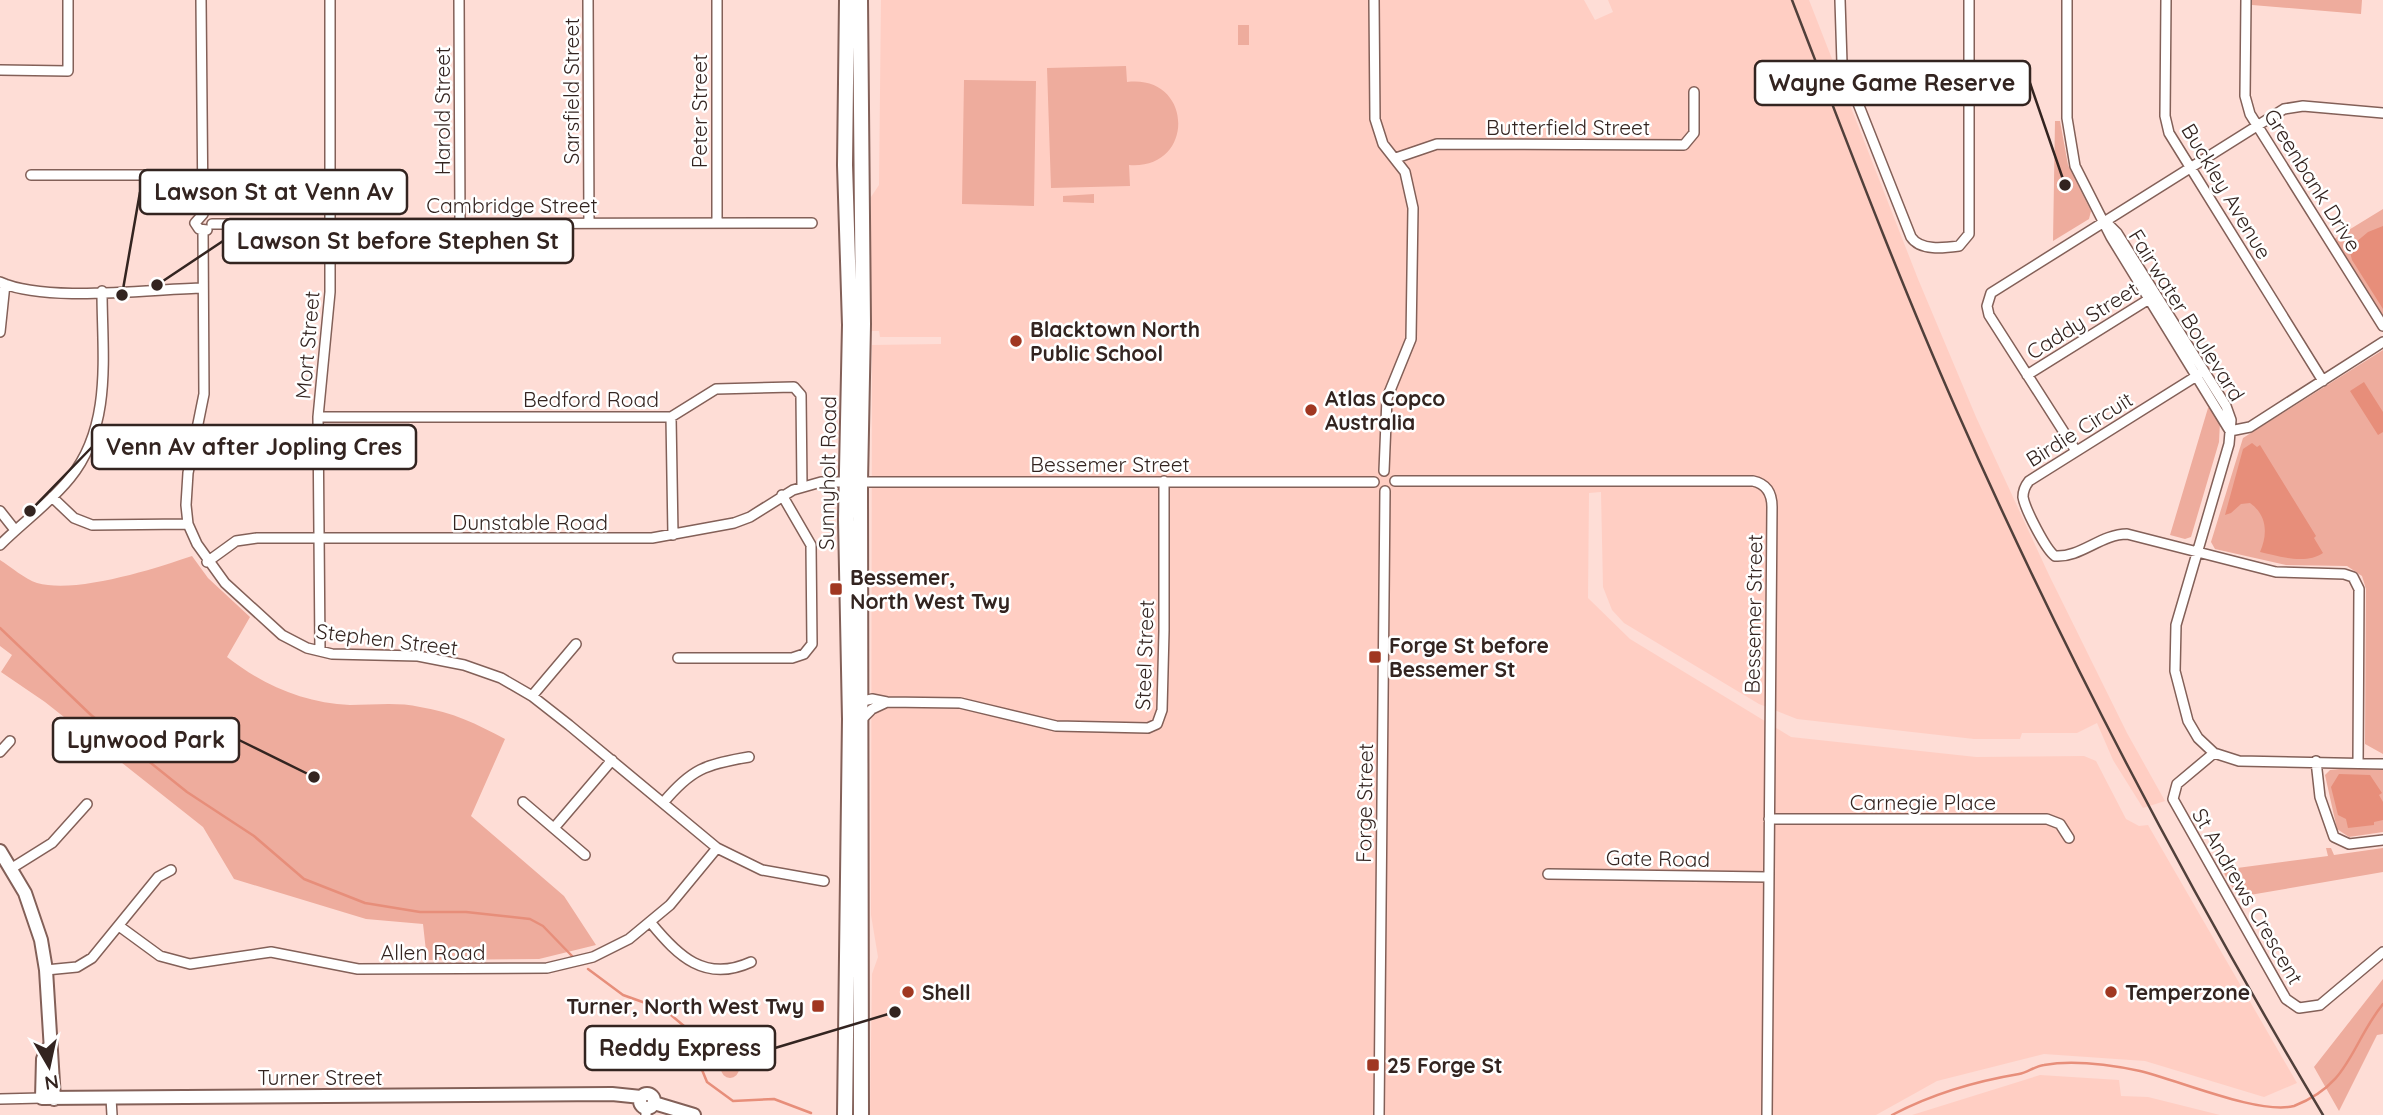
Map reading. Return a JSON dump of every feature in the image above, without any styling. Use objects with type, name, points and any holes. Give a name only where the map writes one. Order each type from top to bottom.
[{"type":"main road","name":"Sunnyholt Road","points":[[845,1115],[856,719],[861,699],[845,165],[847,0]]},
{"type":"main road","name":"Sunnyholt Road","points":[[860,0],[863,324],[853,482],[860,1115]]},
{"type":"street","points":[[0,70],[68,71],[68,0]]},
{"type":"street","points":[[201,0],[201,175],[204,214],[210,217],[212,224],[203,230]]},
{"type":"street","name":"Mort Street","points":[[320,651],[318,417],[330,292],[330,0]]},
{"type":"street","name":"Harold Street","points":[[459,0],[460,222]]},
{"type":"street","name":"Sarsfield Street","points":[[588,0],[589,223]]},
{"type":"street","name":"Peter Street","points":[[717,0],[717,223]]},
{"type":"street","points":[[1374,0],[1375,119],[1383,144],[1396,158],[1408,180],[1412,198],[1411,332],[1406,356],[1387,398],[1384,471]]},
{"type":"street","points":[[1840,0],[1842,63],[1910,237],[1920,246],[1959,246],[1968,239],[1969,0]]},
{"type":"street","name":"Fairwater Boulevard","points":[[2067,0],[2066,104],[2069,143],[2080,178],[2105,221],[2117,233],[2201,374],[2230,430],[2229,444],[2178,614],[2174,660],[2188,721],[2198,738],[2214,753]]},
{"type":"street","name":"Buckley Avenue","points":[[2166,0],[2165,122],[2189,168],[2323,382]]},
{"type":"street","name":"Greenbank Drive","points":[[2246,0],[2245,96],[2257,125],[2383,326]]},
{"type":"street","name":"Butterfield Street","points":[[1396,158],[1437,144],[1684,145],[1693,136],[1694,92]]},
{"type":"street","points":[[2076,451],[1990,315],[1989,296],[1998,287],[2284,109],[2298,106],[2383,113]]},
{"type":"street","points":[[31,175],[201,175]]},
{"type":"street","name":"Stephen Street","points":[[204,214],[195,223],[203,230],[204,394],[188,473],[188,524],[207,562],[254,612],[282,635],[320,651],[443,660],[501,678],[532,696],[717,848],[762,870],[824,881]]},
{"type":"street","name":"Cambridge Street","points":[[212,224],[812,223]]},
{"type":"street","points":[[0,332],[2,283],[34,290],[203,288]]},
{"type":"street","points":[[0,545],[52,497],[82,461],[96,430],[103,386],[102,291]]},
{"type":"street","name":"Caddy Street","points":[[2027,375],[2153,297]]},
{"type":"street","points":[[2230,430],[2248,428],[2383,342]]},
{"type":"street","name":"Birdie Circuit","points":[[2196,552],[2120,534],[2066,556],[2049,552],[2024,500],[2024,489],[2029,481],[2201,374]]},
{"type":"street","name":"Bedford Road","points":[[318,417],[671,417],[716,389],[798,388],[802,413],[802,486]]},
{"type":"street","points":[[671,417],[673,535]]},
{"type":"street","points":[[1384,471],[1392,474],[1395,481],[1391,488],[1385,491],[1377,488],[1374,482],[1377,474],[1384,471]]},
{"type":"street","name":"Steel Street","points":[[861,699],[966,704],[1068,727],[1147,728],[1157,724],[1162,710],[1164,481]]},
{"type":"street","name":"Bessemer Street","points":[[1395,481],[1753,481],[1764,486],[1772,503],[1767,1115]]},
{"type":"street","name":"Bessemer Street","points":[[853,482],[1374,482]]},
{"type":"street","name":"Dunstable Road","points":[[207,562],[236,541],[246,538],[621,540],[673,535],[742,520],[802,486],[853,482]]},
{"type":"street","name":"Forge Street","points":[[1379,1115],[1385,491]]},
{"type":"street","points":[[678,658],[792,658],[804,654],[812,645],[811,545],[782,495]]},
{"type":"street","points":[[52,497],[74,518],[92,524],[188,524]]},
{"type":"street","points":[[0,511],[15,530]]},
{"type":"street","points":[[2196,552],[2276,572],[2344,574],[2356,580],[2358,763]]},
{"type":"street","points":[[532,696],[576,644]]},
{"type":"street","points":[[856,719],[887,702]]},
{"type":"street","points":[[0,752],[10,741]]},
{"type":"street","points":[[2214,753],[2239,761],[2383,764]]},
{"type":"street","name":"St Andrews Crescent","points":[[2214,753],[2177,784],[2174,799],[2286,999],[2299,1008],[2320,1005],[2383,952]]},
{"type":"street","points":[[663,803],[681,781],[699,769],[749,757]]},
{"type":"street","points":[[554,828],[612,760]]},
{"type":"street","points":[[2316,761],[2320,797],[2334,837],[2349,844],[2383,840]]},
{"type":"street","points":[[523,802],[585,855]]},
{"type":"street","points":[[12,868],[52,843],[88,804]]},
{"type":"street","name":"Carnegie Place","points":[[1769,819],[2047,820],[2060,824],[2069,838]]},
{"type":"street","name":"Allen Road","points":[[119,926],[160,956],[190,964],[271,952],[351,969],[527,969],[560,966],[593,957],[619,945],[651,923],[717,848]]},
{"type":"street","points":[[0,851],[12,868],[36,923],[46,971],[48,1048],[53,1058],[48,1098]]},
{"type":"street","points":[[46,971],[71,968],[88,962],[158,877],[171,870]]},
{"type":"street","name":"Gate Road","points":[[1548,874],[1768,877]]},
{"type":"street","points":[[651,923],[676,952],[691,963],[733,968],[751,962]]},
{"type":"street","name":"Turner Street","points":[[0,1099],[612,1094],[646,1106],[694,1115]]},
{"type":"street","points":[[111,1098],[112,1115]]},
{"type":"shaded area","points":[[881,0],[1584,0],[1595,20],[1613,12],[1608,0],[1809,0],[1918,279],[1976,417],[2049,575],[2127,733],[2165,801],[2143,808],[2113,760],[2097,723],[2077,733],[2022,733],[2020,739],[1974,739],[1797,719],[1759,704],[1624,623],[1612,610],[1603,587],[1601,492],[1589,493],[1588,598],[1630,639],[1791,737],[1976,757],[2084,756],[2096,761],[2126,819],[2139,826],[2148,825],[2297,1083],[2264,1097],[2145,1061],[2044,1054],[1937,1081],[1876,1115],[870,1115],[872,974],[878,957],[871,915],[872,345],[941,344],[941,337],[880,337],[879,331],[871,331],[871,197],[879,185]]},
{"type":"shaded area","points":[[2252,0],[2362,0],[2361,14],[2252,5]]},
{"type":"shaded area","points":[[1238,25],[1249,25],[1249,45],[1238,45]]},
{"type":"shaded area","points":[[1126,66],[1127,82],[1149,83],[1165,92],[1175,106],[1178,122],[1175,139],[1166,153],[1151,163],[1129,165],[1130,186],[1051,188],[1047,68]]},
{"type":"shaded area","points":[[964,80],[1036,81],[1034,206],[962,204]]},
{"type":"shaded area","points":[[2055,121],[2060,121],[2068,165],[2091,211],[2089,219],[2053,241]]},
{"type":"shaded area","points":[[1094,194],[1094,203],[1063,202],[1063,196]]},
{"type":"shaded area","points":[[2383,209],[2383,316],[2334,239]]},
{"type":"shaded area","points":[[2383,226],[2383,309],[2352,260],[2349,248],[2368,232]]},
{"type":"shaded area","points":[[2383,350],[2383,754],[2365,744],[2366,589],[2362,576],[2347,566],[2286,565],[2215,549],[2211,542],[2243,438]]},
{"type":"shaded area","points":[[2364,382],[2383,412],[2383,432],[2378,435],[2350,391]]},
{"type":"shaded area","points":[[2214,406],[2220,422],[2219,442],[2191,537],[2185,539],[2170,535],[2208,408]]},
{"type":"shaded area","points":[[2252,443],[2257,447],[2260,445],[2316,536],[2314,538],[2323,553],[2316,557],[2300,559],[2260,552],[2265,532],[2263,519],[2256,508],[2250,503],[2241,504],[2225,515],[2243,449]]},
{"type":"shaded area","points":[[192,556],[208,578],[250,617],[227,657],[255,676],[285,691],[316,701],[350,705],[403,705],[443,712],[505,739],[471,816],[564,896],[596,945],[539,959],[427,960],[423,924],[366,919],[234,879],[203,827],[45,702],[1,672],[12,655],[0,646],[0,560],[37,583],[53,586],[115,579]]},
{"type":"shaded area","points":[[2330,770],[2383,770],[2383,832],[2349,837],[2337,829],[2325,775]]},
{"type":"shaded area","points":[[2339,774],[2370,775],[2382,793],[2379,795],[2383,802],[2383,820],[2374,822],[2374,825],[2348,828],[2346,819],[2338,815],[2331,787]]},
{"type":"shaded area","points":[[2326,848],[2331,848],[2334,855],[2383,848],[2383,872],[2238,897],[2222,870],[2328,856]]},
{"type":"shaded area","points":[[2383,979],[2383,1034],[2377,1035],[2339,1111],[2314,1067]]},
{"type":"shaded area","points":[[730,1060],[736,1063],[739,1069],[736,1075],[730,1078],[724,1075],[721,1069],[724,1063]]},
{"type":"shaded area","points":[[2040,1075],[2119,1080],[2121,1096],[2148,1097],[2220,1115],[1912,1115]]},
{"type":"waterway","points":[[0,628],[91,715],[187,792],[254,836],[304,879],[365,903],[420,912],[466,912],[530,919],[543,926],[572,956]]},
{"type":"waterway","points":[[588,969],[623,995],[665,1010],[684,1026],[707,1082],[733,1101],[774,1099],[811,1113]]},
{"type":"waterway","points":[[1892,1115],[1954,1090],[2041,1066],[2067,1063],[2105,1065],[2140,1071],[2261,1106],[2294,1106],[2313,1097],[2339,1075],[2383,1004]]},
{"type":"railway","points":[[1792,0],[1934,359],[2039,590],[2175,855],[2323,1115]]},
{"type":"place","name":"Wayne Game Reserve","points":[[2065,185]]},
{"type":"place","name":"Lawson St before Stephen St","points":[[157,285]]},
{"type":"place","name":"Lawson St at Venn Av","points":[[122,295]]},
{"type":"place","name":"Blacktown North Public School","points":[[1016,341]]},
{"type":"place","name":"Atlas Copco Australia","points":[[1311,410]]},
{"type":"place","name":"Venn Av after Jopling Cres","points":[[30,511]]},
{"type":"place","name":"Bessemer, North West Twy","points":[[836,589]]},
{"type":"place","name":"Forge St before Bessemer St","points":[[1375,657]]},
{"type":"place","name":"Lynwood Park","points":[[314,777]]},
{"type":"place","name":"Shell","points":[[908,992]]},
{"type":"place","name":"Temperzone","points":[[2111,992]]},
{"type":"place","name":"Turner, North West Twy","points":[[818,1006]]},
{"type":"place","name":"Reddy Express","points":[[895,1012]]},
{"type":"place","name":"25 Forge St","points":[[1373,1065]]}]
